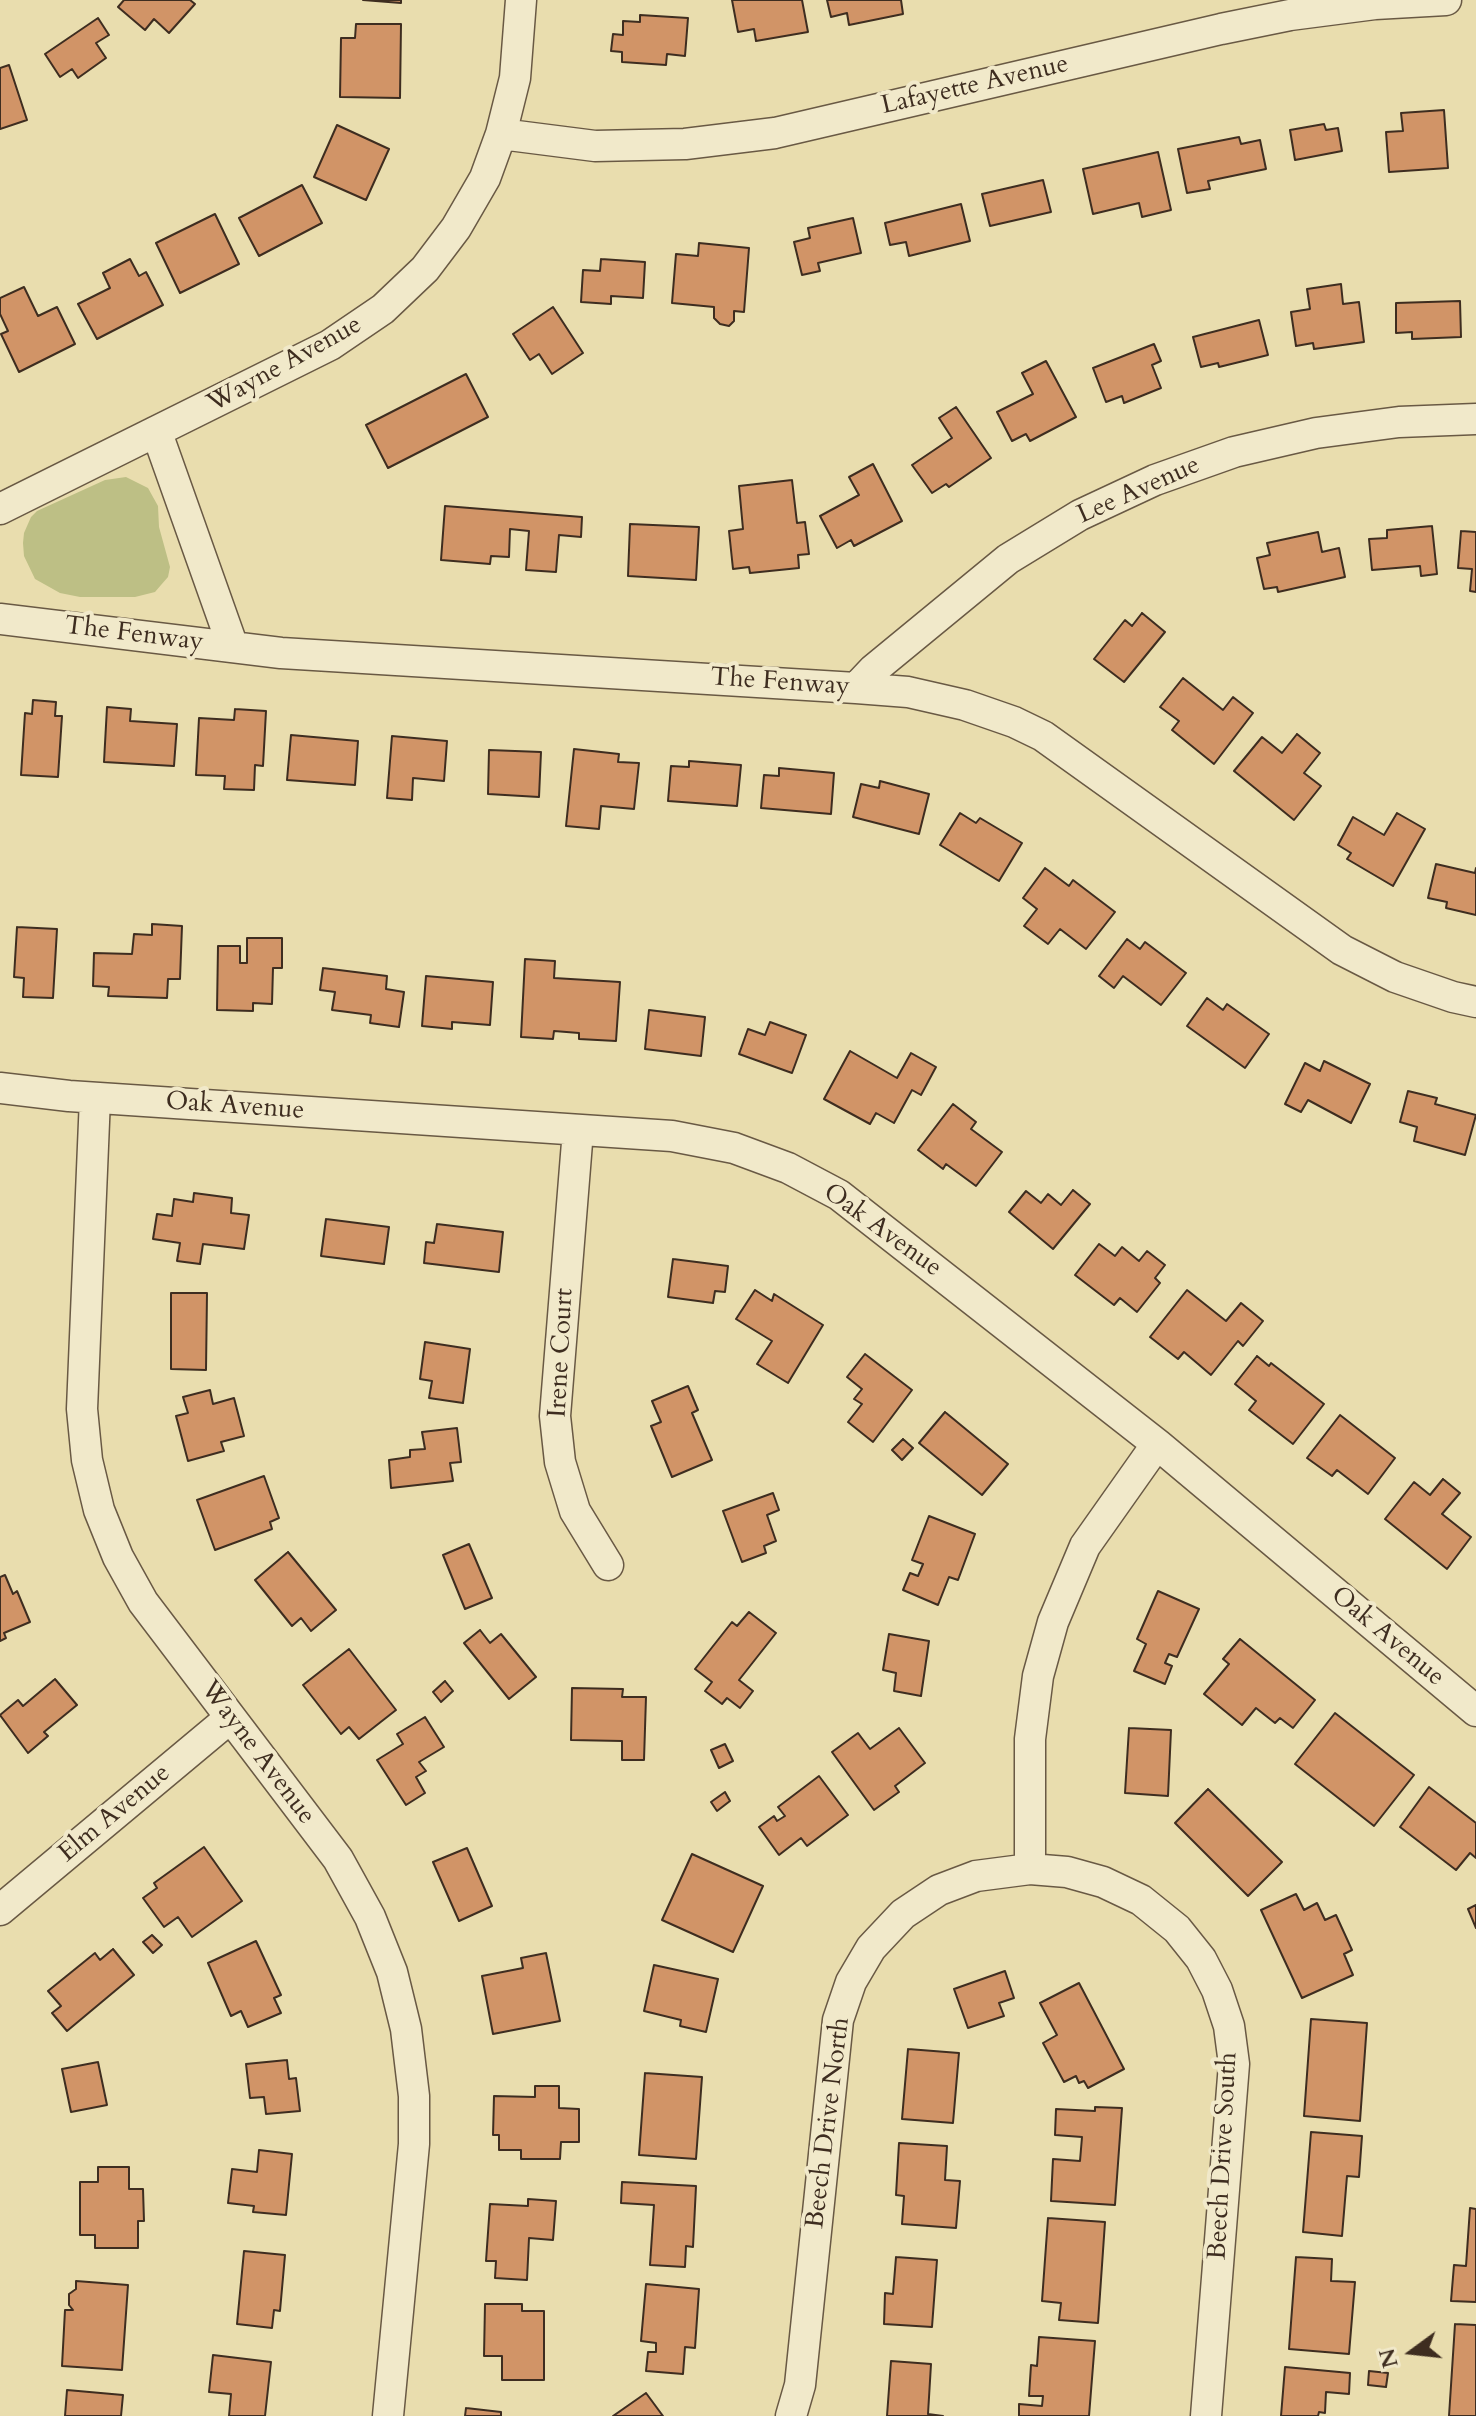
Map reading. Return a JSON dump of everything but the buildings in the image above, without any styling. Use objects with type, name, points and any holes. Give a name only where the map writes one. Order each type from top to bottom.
[{"type":"street","name":"Wayne Avenue","points":[[0,509],[330,345],[383,309],[425,269],[456,228],[485,178],[501,134],[515,78],[521,0]]},
{"type":"street","name":"Lafayette Avenue","points":[[501,134],[595,146],[685,144],[775,133],[1262,21],[1375,4],[1446,0]]},
{"type":"street","name":"Lee Avenue","points":[[856,688],[873,670],[1008,559],[1080,515],[1155,480],[1234,452],[1316,433],[1399,422],[1476,419]]},
{"type":"street","points":[[157,433],[233,647]]},
{"type":"street","name":"The Fenway","points":[[0,619],[281,653],[856,688],[908,692],[965,705],[1043,736],[1342,950],[1395,977],[1476,1002]]},
{"type":"street","name":"Oak Avenue","points":[[0,1088],[95,1098],[672,1136],[734,1148],[788,1168],[839,1195],[1157,1444],[1476,1711]]},
{"type":"street","name":"Wayne Avenue","points":[[95,1098],[82,1409],[87,1460],[99,1510],[124,1568],[143,1602],[338,1859],[370,1917],[392,1972],[406,2029],[414,2096],[414,2144],[388,2416]]},
{"type":"street","name":"Irene Court","points":[[578,1130],[555,1416],[560,1462],[575,1511],[608,1565]]},
{"type":"street","points":[[1030,1869],[1030,1739],[1038,1676],[1053,1622],[1085,1546],[1157,1444]]},
{"type":"street","name":"Elm Avenue","points":[[0,1910],[230,1718]]},
{"type":"street","name":"Beech Drive North","points":[[791,2416],[800,2385],[838,2020],[851,1982],[871,1948],[903,1914],[939,1890],[976,1876],[1030,1869]]},
{"type":"street","name":"Beech Drive South","points":[[1030,1869],[1067,1872],[1103,1882],[1141,1900],[1177,1929],[1201,1959],[1217,1990],[1229,2026],[1234,2064],[1206,2416]]},
{"type":"green space","points":[[126,477],[148,488],[158,506],[159,527],[170,567],[168,577],[155,592],[135,597],[80,597],[60,593],[35,579],[24,556],[23,543],[31,517],[37,511],[105,480]]}]
